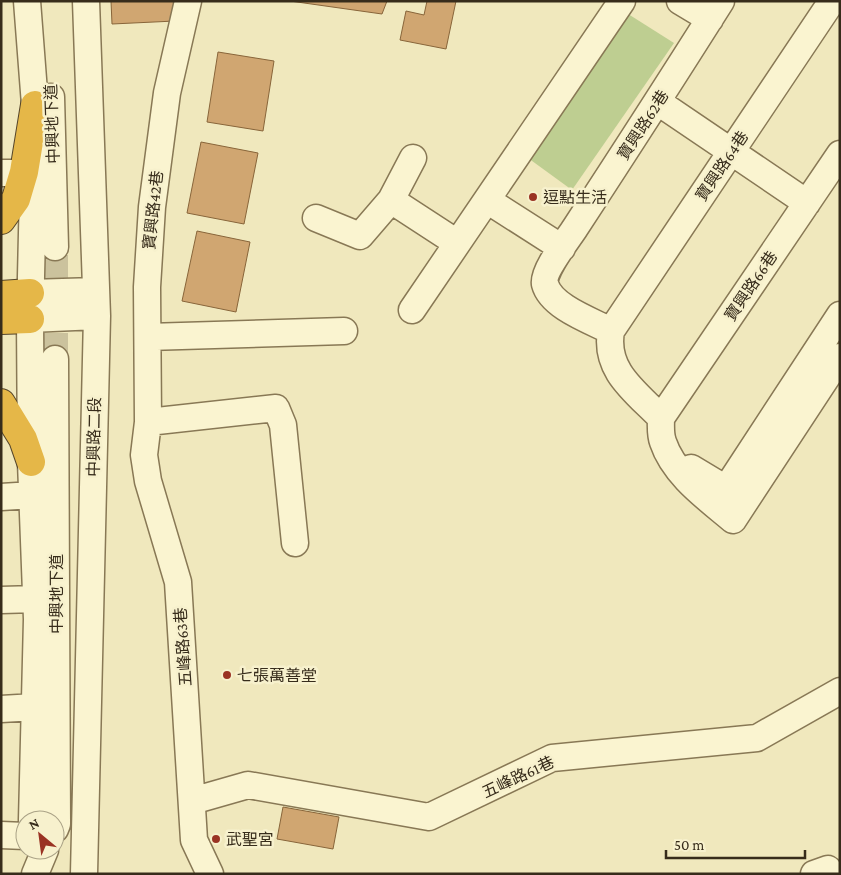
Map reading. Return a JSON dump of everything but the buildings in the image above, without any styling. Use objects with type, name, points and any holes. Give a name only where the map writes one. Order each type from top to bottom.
[{"type":"highway","points":[[1,220],[16,199],[24,172],[35,104]]},
{"type":"highway","points":[[1,294],[30,306]]},
{"type":"highway","points":[[1,320],[30,306]]},
{"type":"highway","points":[[1,403],[23,439],[32,479]]},
{"type":"street","points":[[27,1],[35,104],[30,306],[32,479],[37,599],[32,810]]},
{"type":"street","name":"中興地下道","points":[[45,1],[52,112],[55,247]]},
{"type":"street","name":"中興路二段","points":[[84,874],[96,303],[86,1]]},
{"type":"street","name":"寶興路42巷","points":[[148,422],[147,286],[152,207],[167,93],[188,1]]},
{"type":"street","points":[[412,310],[622,1]]},
{"type":"street","points":[[680,1],[716,10]]},
{"type":"street","name":"寶興路64巷","points":[[611,331],[832,1]]},
{"type":"street","name":"寶興路62巷","points":[[611,331],[555,302],[545,284],[547,274],[716,10]]},
{"type":"street","points":[[658,102],[807,204]]},
{"type":"street","points":[[1,196],[7,173],[35,104]]},
{"type":"street","name":"寶興路66巷","points":[[662,418],[840,154]]},
{"type":"street","points":[[316,218],[360,236],[390,200],[413,158]]},
{"type":"street","points":[[390,200],[457,243]]},
{"type":"street","points":[[487,200],[562,248]]},
{"type":"street","points":[[30,306],[96,303]]},
{"type":"street","points":[[670,455],[726,489],[840,315]]},
{"type":"street","points":[[148,337],[344,331]]},
{"type":"street","points":[[611,331],[610,349],[616,371],[662,418],[662,441],[670,455],[685,478],[733,520],[840,357]]},
{"type":"street","name":"中興地下道","points":[[55,359],[57,810]]},
{"type":"street","points":[[148,422],[276,408],[283,425],[295,543]]},
{"type":"street","name":"五峰路63巷","points":[[148,422],[144,455],[148,481],[178,582],[194,840],[210,874]]},
{"type":"street","points":[[1,424],[16,444],[32,479]]},
{"type":"street","points":[[1,497],[32,479]]},
{"type":"street","points":[[1,600],[37,599]]},
{"type":"street","name":"五峰路61巷","points":[[192,801],[248,785],[429,817],[552,758],[757,738],[840,691]]},
{"type":"street","points":[[1,709],[35,707]]},
{"type":"street","points":[[1,836],[15,836]]},
{"type":"street","points":[[31,874],[32,860]]},
{"type":"street","points":[[35,874],[41,860]]},
{"type":"green space","points":[[625,12],[674,43],[572,190],[528,158]]},
{"type":"tunnel","points":[[55,247],[55,359]]},
{"type":"place","name":"逗點生活","points":[[533,197]]},
{"type":"place","name":"七張萬善堂","points":[[227,675]]},
{"type":"place","name":"武聖宮","points":[[216,839]]}]
